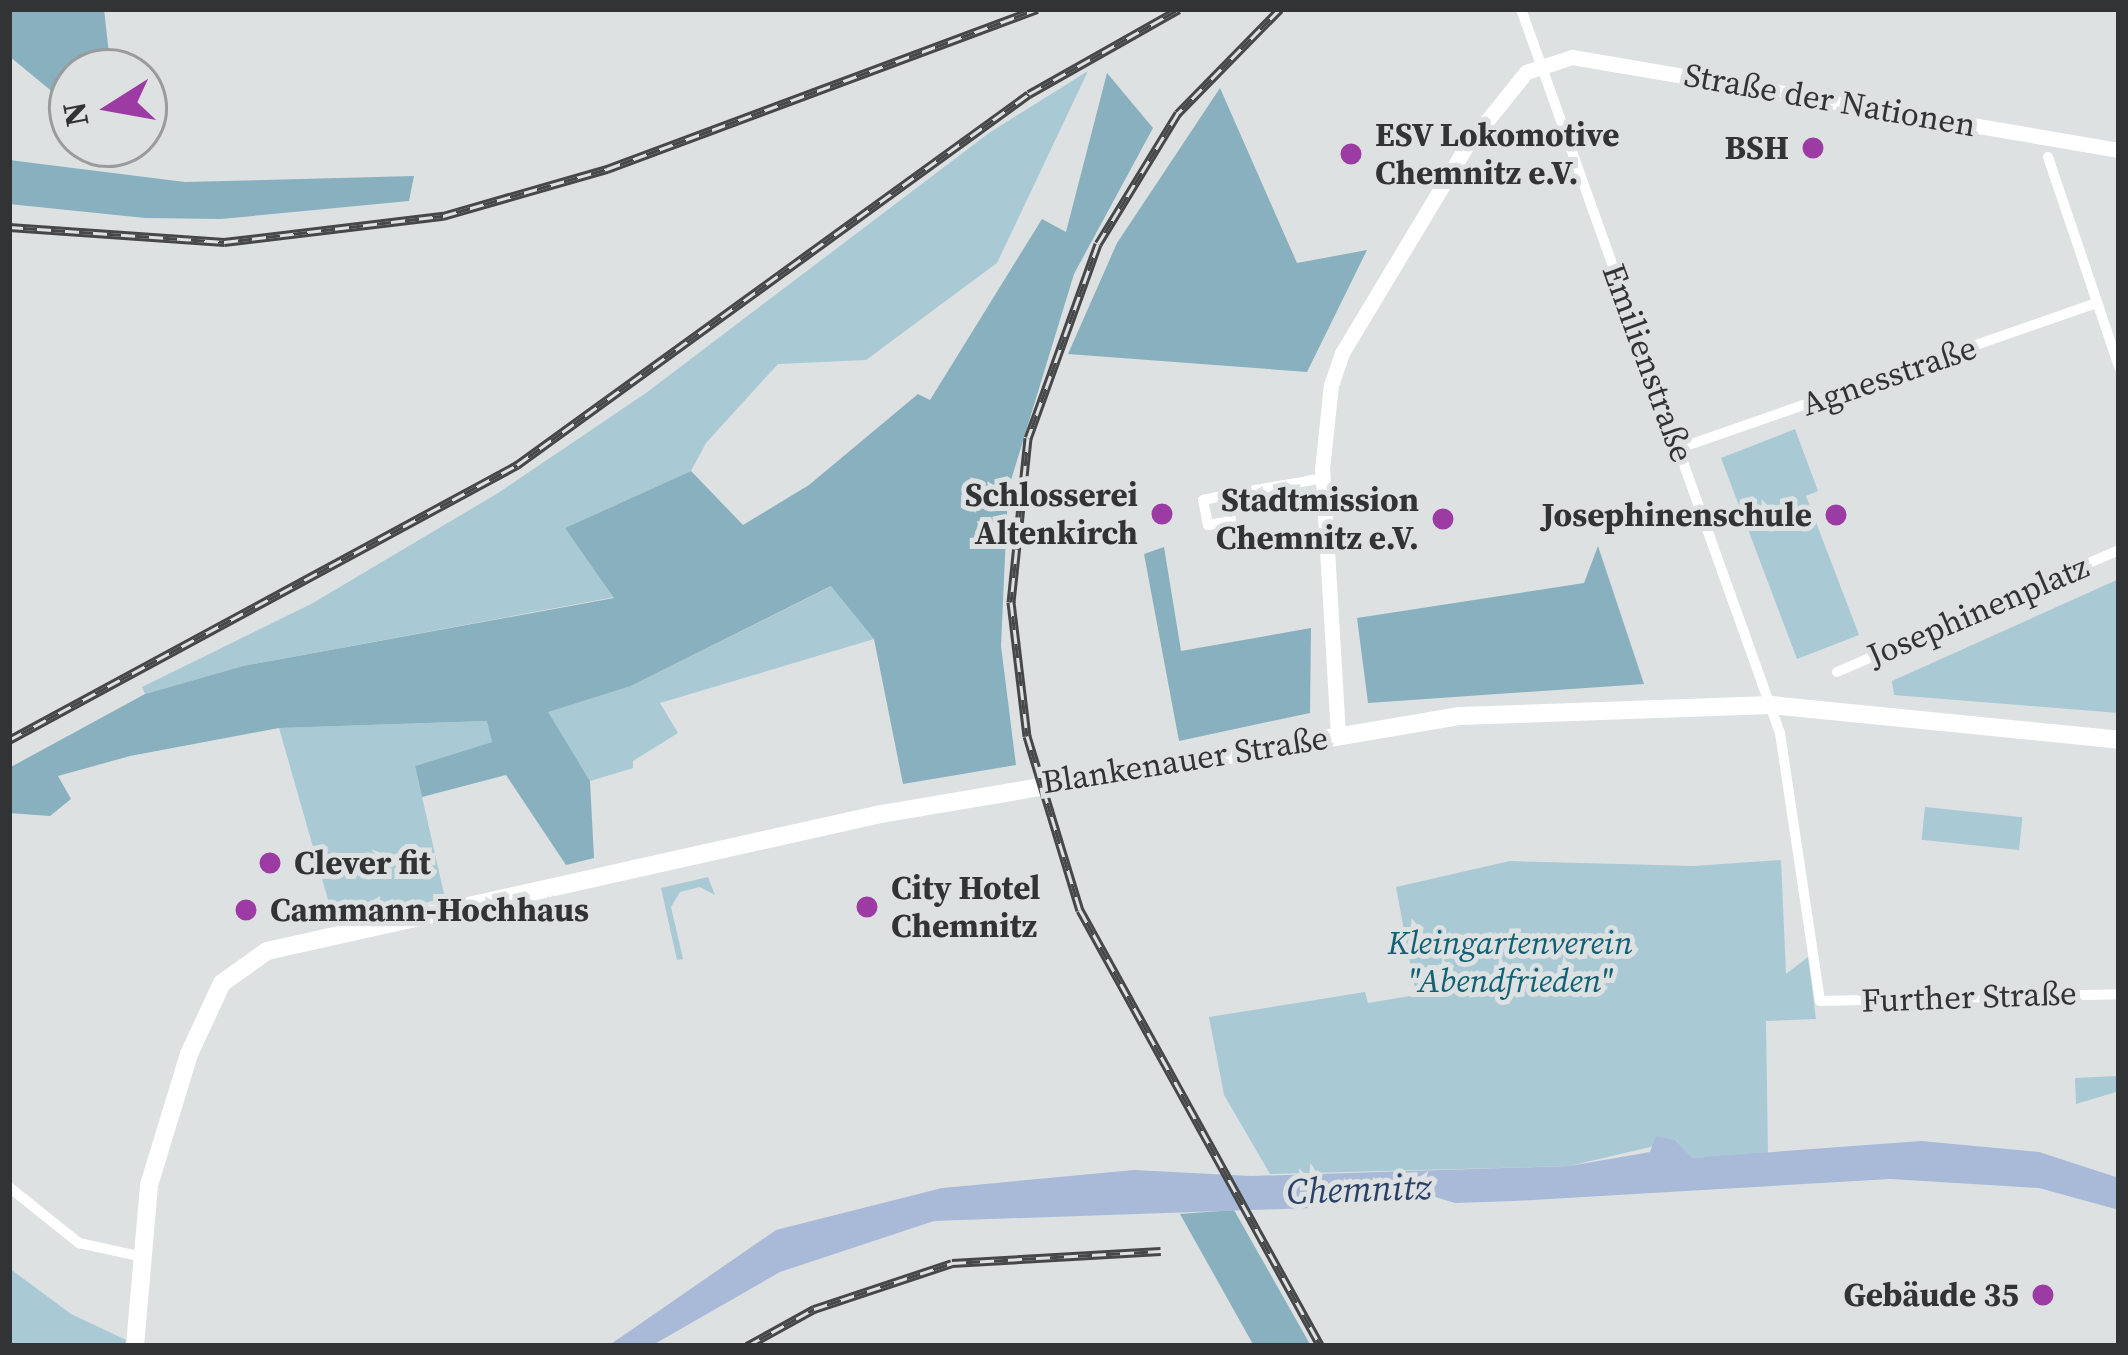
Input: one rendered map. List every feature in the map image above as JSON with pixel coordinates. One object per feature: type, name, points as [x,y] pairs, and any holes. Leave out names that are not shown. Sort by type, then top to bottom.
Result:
[{"type":"main road","name":"Straße der Nationen","points":[[1540,64],[1572,57],[2119,150]]},
{"type":"main road","points":[[1338,735],[1322,478],[1325,418],[1342,353],[1490,110],[1540,64]]},
{"type":"main road","name":"Blankenauer Straße","points":[[143,1257],[149,1185],[201,1020],[222,982],[267,951],[894,812],[1475,715],[1771,705],[2119,740]]},
{"type":"main road","points":[[135,1346],[143,1257]]},
{"type":"street","name":"Emilienstraße","points":[[1521,9],[1771,705],[1784,755],[1820,1001]]},
{"type":"street","points":[[2048,157],[2119,368]]},
{"type":"street","name":"Agnesstraße","points":[[1680,448],[2097,303]]},
{"type":"street","points":[[1226,495],[1322,478]]},
{"type":"street","name":"Josephinenplatz","points":[[1838,672],[2119,550]]},
{"type":"street","name":"Further Straße","points":[[1820,1001],[2119,994]]},
{"type":"street","points":[[9,1187],[79,1243],[143,1257]]},
{"type":"green space","points":[[1088,71],[997,263],[866,360],[778,364],[706,443],[691,471],[565,528],[615,597],[243,666],[145,694],[142,687],[313,603],[498,493],[646,393],[989,133]]},
{"type":"green space","points":[[1795,429],[1818,491],[1806,496],[1859,635],[1797,659],[1721,458]]},
{"type":"green space","points":[[2119,579],[2119,713],[1894,695],[1892,681]]},
{"type":"green space","points":[[832,586],[874,639],[660,703],[678,733],[633,761],[633,768],[590,781],[547,712],[631,686]]},
{"type":"green space","points":[[488,721],[492,742],[415,766],[445,898],[335,924],[279,728]]},
{"type":"green space","points":[[1925,807],[2022,817],[2019,850],[1922,840]]},
{"type":"green space","name":"Kleingartenverein \"Abendfrieden\"","points":[[1781,860],[1786,974],[1808,957],[1816,1019],[1766,1021],[1768,1156],[1691,1158],[1676,1141],[1569,1166],[1270,1174],[1224,1095],[1209,1017],[1365,992],[1368,1003],[1416,995],[1396,887],[1510,861],[1694,866]]},
{"type":"green space","points":[[708,877],[715,895],[700,887],[680,892],[671,907],[683,959],[677,960],[661,888]]},
{"type":"green space","points":[[2118,1076],[2116,1092],[2076,1104],[2075,1078]]},
{"type":"green space","points":[[9,1268],[71,1314],[126,1340],[125,1346],[9,1346]]},
{"type":"shaded area","points":[[9,9],[104,9],[108,48],[48,48],[48,88],[9,56]]},
{"type":"shaded area","points":[[1107,73],[1153,128],[1074,274],[1008,490],[1001,646],[1016,765],[903,784],[874,639],[831,586],[631,686],[548,712],[590,781],[594,858],[566,865],[506,775],[422,797],[415,766],[492,742],[487,721],[279,728],[130,756],[58,776],[71,799],[50,816],[9,813],[9,768],[145,694],[243,666],[614,598],[565,528],[691,471],[743,525],[809,485],[918,394],[930,400],[1042,219],[1066,232]]},
{"type":"shaded area","points":[[1220,88],[1297,263],[1367,250],[1307,372],[1068,354],[1117,243]]},
{"type":"shaded area","points":[[9,160],[185,182],[414,176],[409,201],[221,219],[145,218],[9,204]]},
{"type":"shaded area","points":[[1598,546],[1644,684],[1368,703],[1357,618],[1584,583]]},
{"type":"shaded area","points":[[1164,547],[1181,651],[1311,628],[1310,713],[1179,741],[1144,554]]},
{"type":"shaded area","points":[[1234,1210],[1311,1346],[1254,1346],[1180,1214]]},
{"type":"water","name":"Chemnitz","points":[[1656,1136],[1675,1140],[1692,1158],[1921,1141],[2039,1152],[2119,1178],[2119,1210],[2039,1188],[1890,1179],[1455,1203],[1422,1193],[1311,1208],[934,1221],[780,1272],[651,1346],[608,1346],[776,1230],[942,1188],[1134,1170],[1251,1176],[1569,1166],[1650,1152]]},
{"type":"railway","points":[[9,227],[224,242],[443,216],[607,169],[1037,9]]},
{"type":"railway","points":[[9,740],[517,465],[1029,94],[1179,9]]},
{"type":"railway","points":[[1280,9],[1178,113],[1098,244],[1028,438],[1011,602],[1027,736],[1080,910],[1321,1346]]},
{"type":"railway","points":[[747,1346],[814,1309],[952,1263],[1161,1251]]},
{"type":"place","name":"BSH","points":[[1813,148]]},
{"type":"place","name":"ESV Lokomotive Chemnitz e.V.","points":[[1351,154]]},
{"type":"place","name":"Schlosserei Altenkirch","points":[[1162,514]]},
{"type":"place","name":"Josephinenschule","points":[[1836,515]]},
{"type":"place","name":"Stadtmission Chemnitz e.V.","points":[[1443,519]]},
{"type":"place","name":"Clever fit","points":[[270,863]]},
{"type":"place","name":"City Hotel Chemnitz","points":[[867,907]]},
{"type":"place","name":"Cammann-Hochhaus","points":[[246,910]]},
{"type":"place","name":"Gebäude 35","points":[[2043,1295]]}]
